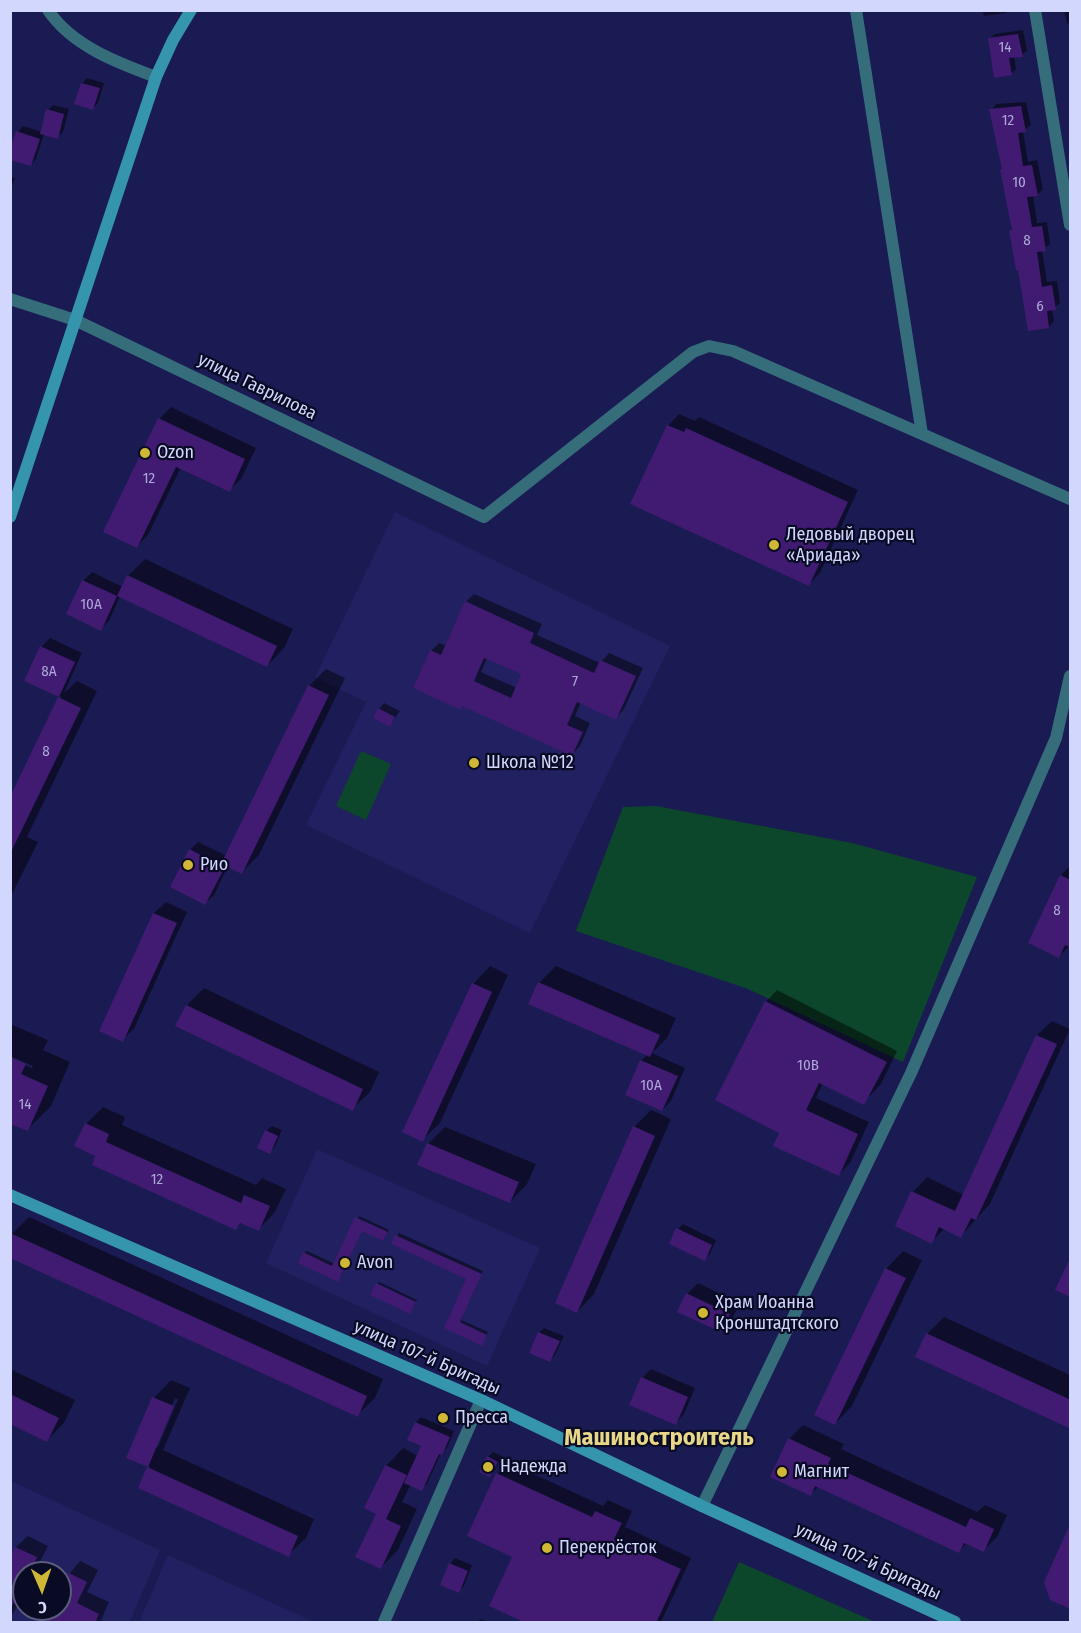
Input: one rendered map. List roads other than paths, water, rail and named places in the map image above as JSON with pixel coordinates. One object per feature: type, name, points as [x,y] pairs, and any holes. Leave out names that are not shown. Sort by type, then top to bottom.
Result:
[{"type":"main road","points":[[10,517],[156,77],[172,40],[191,10]]},
{"type":"main road","name":"улица 107-й Бригады","points":[[10,1195],[481,1401],[955,1623]]},
{"type":"street","points":[[48,10],[73,36],[110,60],[156,77]]},
{"type":"street","points":[[856,10],[922,434],[1071,499]]},
{"type":"street","points":[[1035,10],[1071,225]]},
{"type":"street","name":"улица Гаврилова","points":[[10,299],[75,320],[484,517],[693,352],[710,346],[734,351],[922,434]]},
{"type":"street","points":[[702,1506],[911,1073],[1056,738],[1071,676]]},
{"type":"street","points":[[384,1623],[481,1401]]},
{"type":"place","name":"Ozon","points":[[145,453]]},
{"type":"place","name":"Ледовый дворец «Ариада»","points":[[774,545]]},
{"type":"place","name":"Школа №12","points":[[474,763]]},
{"type":"place","name":"Рио","points":[[188,865]]},
{"type":"place","name":"Avon","points":[[345,1263]]},
{"type":"place","name":"Храм Иоанна Кронштадтского","points":[[703,1313]]},
{"type":"place","name":"Пресса","points":[[443,1418]]},
{"type":"place","name":"Надежда","points":[[488,1467]]},
{"type":"place","name":"Магнит","points":[[782,1472]]},
{"type":"place","name":"Перекрёсток","points":[[547,1548]]},
{"type":"district","name":"Машиностроитель","points":[[659,1438]]}]
